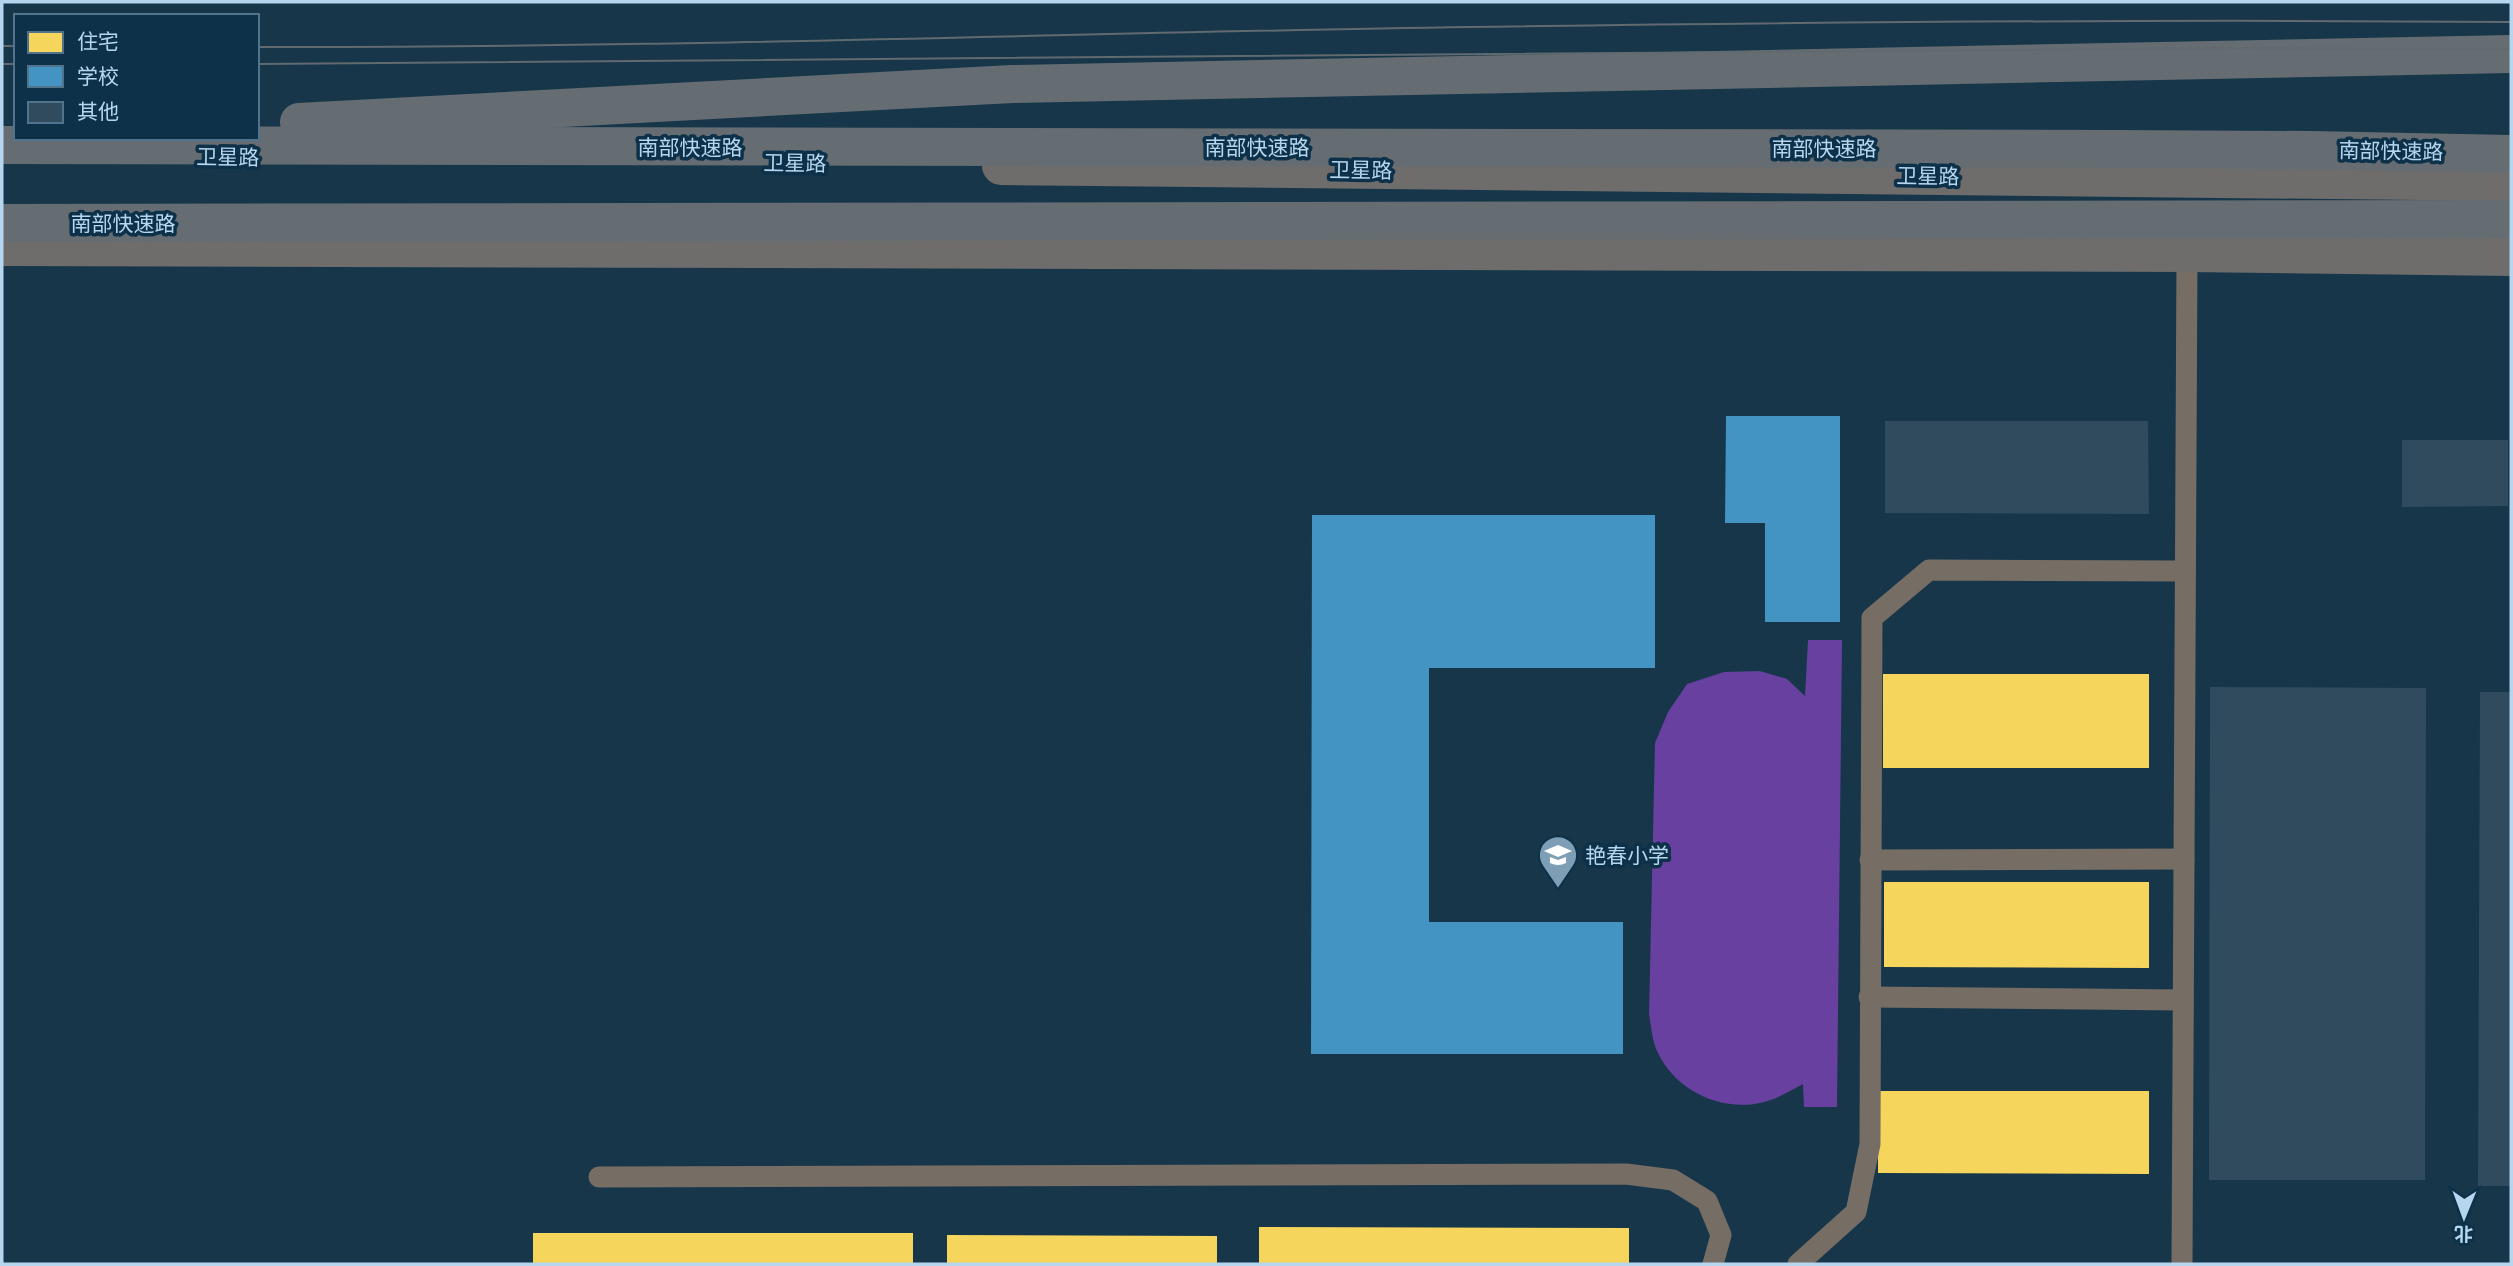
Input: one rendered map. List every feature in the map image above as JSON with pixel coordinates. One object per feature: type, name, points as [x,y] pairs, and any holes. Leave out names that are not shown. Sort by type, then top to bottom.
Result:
[{"type":"highway","points":[[259,124],[1012,84],[2511,54]]},
{"type":"highway","name":"南部快速路","points":[[2,145],[2115,149],[2511,154]]},
{"type":"highway","name":"南部快速路","points":[[2,223],[2511,219]]},
{"type":"main road","name":"卫星路","points":[[2,155],[2511,182]]},
{"type":"main road","points":[[2,247],[2187,253],[2511,257]]},
{"type":"lane","points":[[2182,1264],[2187,253]]},
{"type":"lane","points":[[1798,1264],[1856,1212],[1870,1144],[1872,618],[1929,570],[2185,571]]},
{"type":"lane","points":[[1870,860],[2184,859]]},
{"type":"lane","points":[[1869,997],[2183,999]]},
{"type":"lane","points":[[599,1177],[1626,1174],[1673,1180],[1707,1200],[1721,1235],[1713,1264]]},
{"type":"shaded area","points":[[1808,640],[1842,640],[1837,1107],[1804,1107],[1803,1084],[1764,1102],[1732,1104],[1702,1096],[1675,1077],[1657,1051],[1653,1037],[1649,1014],[1655,743],[1668,712],[1687,684],[1724,672],[1760,671],[1787,679],[1805,696]]},
{"type":"building: 住宅","points":[[1883,674],[2149,674],[2149,768],[1883,768]]},
{"type":"building: 住宅","points":[[1884,882],[2149,882],[2149,968],[1884,967]]},
{"type":"building: 住宅","points":[[1878,1091],[2149,1091],[2149,1174],[1878,1173]]},
{"type":"building: 住宅","points":[[1259,1227],[1629,1228],[1629,1264],[1259,1264]]},
{"type":"building: 住宅","points":[[533,1233],[913,1233],[913,1264],[533,1264]]},
{"type":"building: 住宅","points":[[947,1235],[1217,1236],[1217,1264],[947,1264]]},
{"type":"building: 学校","points":[[1726,416],[1840,416],[1840,622],[1765,622],[1765,523],[1725,523]]},
{"type":"building: 学校","points":[[1312,515],[1655,515],[1655,668],[1429,668],[1429,922],[1623,922],[1623,1054],[1311,1054]]},
{"type":"building: 其他","points":[[1885,421],[2148,421],[2149,514],[1885,513]]},
{"type":"building: 其他","points":[[2402,440],[2508,440],[2508,506],[2402,507]]},
{"type":"building: 其他","points":[[2210,687],[2426,688],[2425,1180],[2209,1180]]},
{"type":"building: 其他","points":[[2480,692],[2511,692],[2511,1186],[2478,1186]]},
{"type":"tram line","points":[[259,47],[560,45],[1729,24],[2511,22]]},
{"type":"tram line","points":[[2,46],[14,46]]},
{"type":"tram line","points":[[259,64],[2237,48],[2511,49]]},
{"type":"tram line","points":[[2,64],[14,64]]},
{"type":"place","name":"艳春小学","points":[[1558,889]]}]
